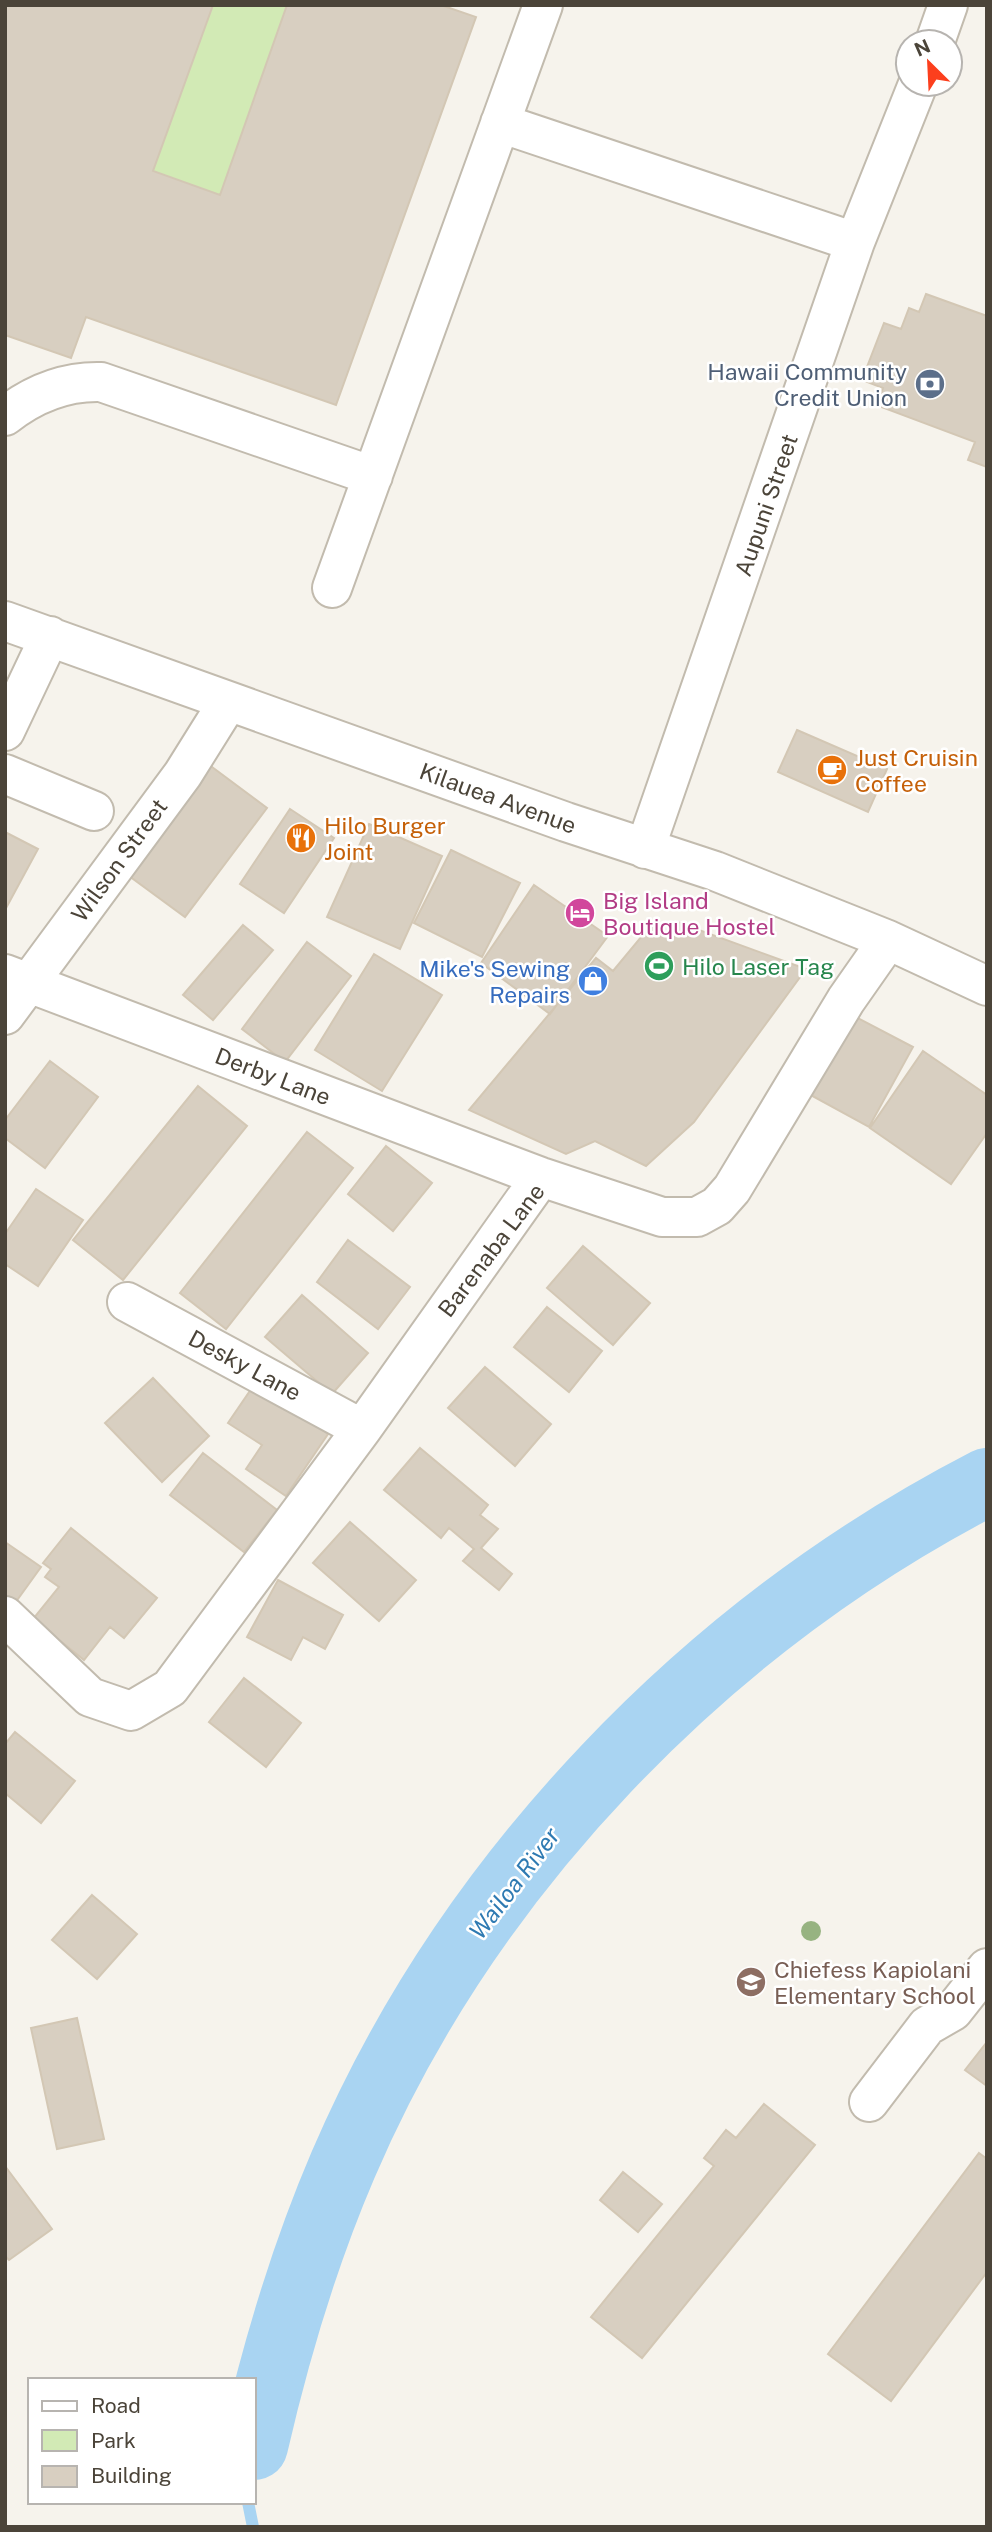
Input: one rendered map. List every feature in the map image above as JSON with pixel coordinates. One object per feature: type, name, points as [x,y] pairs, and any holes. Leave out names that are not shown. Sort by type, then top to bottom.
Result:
[{"type":"street","points":[[332,588],[543,5]]},
{"type":"street","points":[[940,28],[948,5]]},
{"type":"street","name":"Aupuni Street","points":[[645,849],[855,242],[912,98]]},
{"type":"street","points":[[500,123],[855,242]]},
{"type":"street","points":[[5,416],[59,387],[79,381],[101,382],[373,476]]},
{"type":"street","name":"Kilauea Avenue","points":[[5,621],[715,872],[888,940],[987,986]]},
{"type":"street","points":[[5,731],[50,636]]},
{"type":"street","name":"Wilson Street","points":[[5,1015],[17,979],[183,774],[228,702]]},
{"type":"street","points":[[5,774],[94,811]]},
{"type":"street","name":"Barenaba Lane","points":[[5,1616],[90,1697],[131,1711],[170,1688],[362,1429],[541,1177],[662,1217],[696,1217],[717,1206],[732,1189],[846,1000],[888,940]]},
{"type":"street","name":"Derby Lane","points":[[17,979],[541,1177]]},
{"type":"street","name":"Desky Lane","points":[[127,1301],[362,1429]]},
{"type":"street","points":[[869,2102],[927,2026],[953,2011],[987,1968]]},
{"type":"green space","points":[[213,5],[287,5],[220,195],[153,171]]},
{"type":"building","points":[[5,5],[213,5],[153,171],[220,195],[287,5],[441,5],[476,17],[336,405],[86,317],[71,358],[5,335]]},
{"type":"building","name":"Hawaii Community Credit Union","points":[[926,294],[987,316],[987,467],[968,460],[975,442],[876,405],[883,388],[862,380],[884,323],[901,329],[909,308],[919,312]]},
{"type":"building","name":"Just Cruisin Coffee","points":[[797,730],[887,769],[868,812],[778,772]]},
{"type":"building","points":[[208,764],[267,808],[185,917],[125,873]]},
{"type":"building","points":[[290,809],[334,838],[284,913],[240,884]]},
{"type":"building","points":[[369,824],[442,856],[400,949],[327,917]]},
{"type":"building","points":[[5,832],[38,849],[5,910]]},
{"type":"building","points":[[451,850],[520,883],[482,957],[414,923]]},
{"type":"building","points":[[534,885],[608,936],[550,1014],[481,963]]},
{"type":"building","points":[[677,922],[806,969],[694,1122],[646,1166],[595,1141],[566,1154],[469,1110],[596,958],[613,971],[651,925],[669,937]]},
{"type":"building","points":[[243,925],[273,950],[213,1020],[183,995]]},
{"type":"building","points":[[307,942],[351,976],[285,1062],[242,1029]]},
{"type":"building","points":[[374,954],[442,995],[382,1091],[315,1050]]},
{"type":"building","points":[[850,1014],[913,1047],[869,1127],[807,1093]]},
{"type":"building","points":[[923,1051],[987,1095],[987,1133],[951,1184],[870,1128]]},
{"type":"building","points":[[50,1061],[98,1097],[45,1168],[5,1138],[5,1120]]},
{"type":"building","points":[[198,1086],[247,1126],[123,1280],[73,1240]]},
{"type":"building","points":[[307,1132],[353,1168],[226,1329],[180,1293]]},
{"type":"building","points":[[386,1146],[432,1183],[393,1231],[348,1194]]},
{"type":"building","points":[[36,1189],[83,1220],[38,1286],[5,1264],[5,1234]]},
{"type":"building","points":[[348,1240],[410,1287],[378,1329],[317,1282]]},
{"type":"building","points":[[583,1246],[650,1303],[613,1345],[547,1288]]},
{"type":"building","points":[[302,1295],[368,1353],[332,1394],[265,1337]]},
{"type":"building","points":[[547,1307],[602,1351],[569,1392],[514,1347]]},
{"type":"building","points":[[485,1367],[551,1424],[515,1466],[448,1408]]},
{"type":"building","points":[[153,1378],[209,1436],[162,1482],[105,1423]]},
{"type":"building","points":[[254,1385],[328,1434],[286,1496],[246,1469],[262,1445],[228,1423]]},
{"type":"building","points":[[420,1448],[488,1505],[480,1515],[498,1529],[481,1548],[512,1574],[499,1590],[463,1561],[474,1549],[449,1528],[441,1538],[384,1490]]},
{"type":"building","points":[[203,1453],[277,1510],[244,1552],[170,1495]]},
{"type":"building","points":[[350,1522],[416,1580],[379,1621],[313,1563]]},
{"type":"building","points":[[71,1528],[157,1598],[124,1638],[110,1627],[84,1660],[33,1619],[59,1587],[45,1577],[51,1569],[43,1563]]},
{"type":"building","points":[[5,1542],[41,1567],[15,1603],[5,1595]]},
{"type":"building","points":[[278,1580],[343,1615],[325,1649],[303,1637],[291,1660],[247,1637]]},
{"type":"building","points":[[244,1678],[301,1723],[266,1767],[209,1722]]},
{"type":"building","points":[[15,1732],[75,1781],[41,1823],[5,1793],[5,1744]]},
{"type":"building","points":[[92,1895],[137,1934],[97,1979],[52,1940]]},
{"type":"building","points":[[77,2018],[104,2139],[57,2149],[31,2028]]},
{"type":"building","points":[[987,2042],[987,2086],[965,2070]]},
{"type":"building","points":[[764,2104],[815,2145],[642,2358],[591,2317],[714,2166],[704,2158],[726,2130],[736,2138]]},
{"type":"building","points":[[979,2153],[987,2159],[987,2272],[891,2401],[828,2354]]},
{"type":"building","points":[[5,2166],[52,2229],[9,2260],[5,2256]]},
{"type":"building","points":[[623,2172],[662,2204],[638,2232],[600,2200]]},
{"type":"waterway","name":"Wailoa River","points":[[256,2438],[292,2304],[343,2165],[395,2058],[457,1955],[528,1859],[606,1768],[693,1685],[785,1609],[884,1541],[987,1482]]},
{"type":"waterway","points":[[248,2504],[253,2527]]},
{"type":"place","name":"Hawaii Community Credit Union","points":[[930,384]]},
{"type":"place","name":"Just Cruisin Coffee","points":[[832,770]]},
{"type":"place","name":"Hilo Burger Joint","points":[[301,838]]},
{"type":"place","name":"Big Island Boutique Hostel","points":[[580,913]]},
{"type":"place","name":"Hilo Laser Tag","points":[[659,966]]},
{"type":"place","name":"Mike's Sewing Repairs","points":[[593,981]]},
{"type":"place","name":"Chiefess Kapiolani Elementary School","points":[[751,1982]]}]
